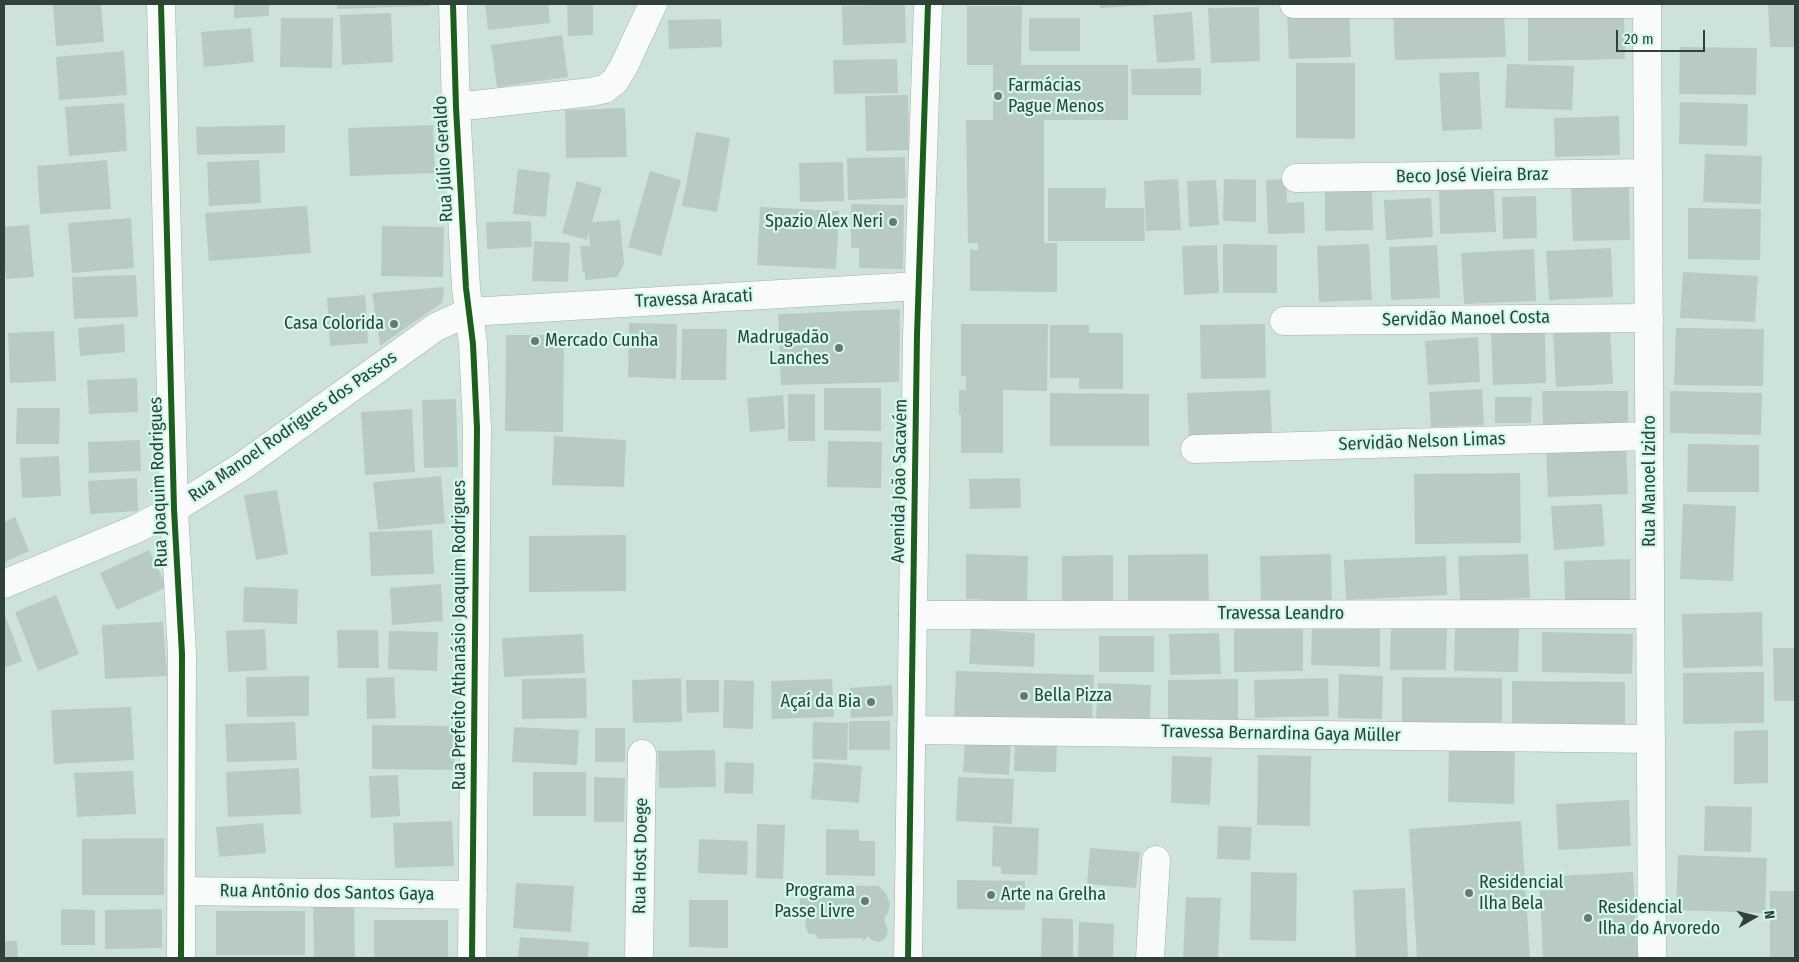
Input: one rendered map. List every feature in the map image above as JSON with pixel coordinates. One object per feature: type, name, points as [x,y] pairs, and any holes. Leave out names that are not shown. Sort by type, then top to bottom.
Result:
[{"type":"street","name":"Rua Joaquim Rodrigues","points":[[161,4],[174,509],[182,654],[181,958]]},
{"type":"street","name":"Rua Júlio Geraldo","points":[[453,4],[456,107],[469,312]]},
{"type":"street","points":[[456,107],[605,89],[615,81],[624,66],[653,4]]},
{"type":"street","name":"Avenida João Sacavém","points":[[908,958],[918,286],[928,4]]},
{"type":"street","points":[[1294,4],[1647,4]]},
{"type":"street","name":"Rua Manoel Izidro","points":[[1647,4],[1652,958]]},
{"type":"street","name":"Beco José Vieira Braz","points":[[1296,178],[1648,173]]},
{"type":"street","name":"Travessa Aracati","points":[[469,312],[918,286]]},
{"type":"street","name":"Rua Manoel Rodrigues dos Passos","points":[[4,584],[136,529],[174,509],[240,467],[436,327],[469,312]]},
{"type":"street","name":"Rua Prefeito Athanásio Joaquim Rodrigues","points":[[469,312],[473,344],[476,428],[472,958]]},
{"type":"street","name":"Servidão Manoel Costa","points":[[1284,321],[1649,318]]},
{"type":"street","name":"Servidão Nelson Limas","points":[[1195,449],[1649,436]]},
{"type":"street","name":"Travessa Leandro","points":[[913,615],[1650,614]]},
{"type":"street","name":"Travessa Bernardina Gaya Müller","points":[[911,730],[1651,739]]},
{"type":"street","name":"Rua Host Doege","points":[[639,958],[642,754]]},
{"type":"street","points":[[1150,958],[1156,860]]},
{"type":"street","name":"Rua Antônio dos Santos Gaya","points":[[182,890],[473,895]]},
{"type":"building","points":[[53,4],[101,4],[104,42],[56,46]]},
{"type":"building","points":[[234,4],[269,4],[269,16],[234,18]]},
{"type":"building","points":[[337,4],[429,4],[430,6],[337,9]]},
{"type":"building","points":[[485,4],[548,4],[550,23],[488,30]]},
{"type":"building","points":[[567,4],[593,4],[593,35],[568,36]]},
{"type":"building","points":[[905,4],[906,43],[843,45],[842,6]]},
{"type":"building","points":[[1100,4],[1153,4],[1153,5],[1100,8]]},
{"type":"building","points":[[1768,4],[1795,4],[1795,47],[1770,47]]},
{"type":"building","points":[[967,6],[1022,6],[1021,65],[1128,65],[1128,120],[1044,120],[1044,243],[1057,243],[1057,292],[970,291],[970,249],[978,250],[978,243],[968,243],[966,120],[993,120],[993,65],[967,65]]},
{"type":"building","points":[[1259,7],[1260,61],[1211,63],[1208,8]]},
{"type":"building","points":[[1349,10],[1351,57],[1289,59],[1287,13]]},
{"type":"building","points":[[1504,10],[1506,57],[1395,60],[1393,13]]},
{"type":"building","points":[[1192,12],[1195,60],[1157,63],[1153,15]]},
{"type":"building","points":[[391,13],[393,62],[342,65],[340,15]]},
{"type":"building","points":[[1624,16],[1625,59],[1528,61],[1528,17]]},
{"type":"building","points":[[281,18],[333,18],[332,68],[280,67]]},
{"type":"building","points":[[1029,18],[1080,18],[1080,51],[1029,51]]},
{"type":"building","points":[[721,19],[722,47],[669,49],[668,20]]},
{"type":"building","points":[[251,28],[254,62],[204,67],[201,32]]},
{"type":"building","points":[[562,35],[568,77],[497,87],[491,45]]},
{"type":"building","points":[[1680,47],[1757,48],[1756,95],[1679,94]]},
{"type":"building","points":[[124,51],[127,95],[59,100],[56,57]]},
{"type":"building","points":[[897,59],[898,93],[834,94],[833,60]]},
{"type":"building","points":[[1296,63],[1355,63],[1355,139],[1296,138]]},
{"type":"building","points":[[1507,64],[1574,66],[1572,110],[1505,108]]},
{"type":"building","points":[[1201,68],[1201,95],[1132,95],[1131,69]]},
{"type":"building","points":[[1479,72],[1482,129],[1442,131],[1439,73]]},
{"type":"building","points":[[908,95],[909,150],[866,151],[865,96]]},
{"type":"building","points":[[1680,102],[1748,104],[1747,146],[1679,144]]},
{"type":"building","points":[[124,103],[127,151],[69,156],[65,107]]},
{"type":"building","points":[[625,108],[627,157],[566,158],[565,110]]},
{"type":"building","points":[[1619,116],[1620,155],[1555,157],[1554,118]]},
{"type":"building","points":[[285,125],[285,153],[197,155],[196,127]]},
{"type":"building","points":[[433,125],[435,173],[350,176],[348,128]]},
{"type":"building","points":[[696,132],[730,138],[717,212],[682,206]]},
{"type":"building","points":[[1705,154],[1762,156],[1761,204],[1703,202]]},
{"type":"building","points":[[905,157],[906,198],[848,200],[847,158]]},
{"type":"building","points":[[107,160],[111,209],[40,214],[37,166]]},
{"type":"building","points":[[259,160],[261,203],[209,206],[207,162]]},
{"type":"building","points":[[843,162],[844,201],[800,202],[799,163]]},
{"type":"building","points":[[518,169],[550,173],[546,217],[513,214]]},
{"type":"building","points":[[650,171],[681,180],[661,256],[628,247]]},
{"type":"building","points":[[1178,179],[1181,230],[1146,231],[1144,181]]},
{"type":"building","points":[[1224,179],[1256,180],[1256,222],[1223,221]]},
{"type":"building","points":[[1286,179],[1287,203],[1304,202],[1305,233],[1268,234],[1266,180]]},
{"type":"building","points":[[1216,180],[1219,225],[1189,227],[1187,181]]},
{"type":"building","points":[[577,181],[602,188],[592,222],[620,220],[624,264],[617,277],[585,280],[580,246],[590,246],[589,232],[587,240],[562,233]]},
{"type":"building","points":[[1629,187],[1630,240],[1573,241],[1571,188]]},
{"type":"building","points":[[1048,188],[1106,188],[1105,208],[1144,208],[1145,241],[1048,241]]},
{"type":"building","points":[[1494,189],[1496,232],[1440,234],[1439,191]]},
{"type":"building","points":[[1372,190],[1373,230],[1325,231],[1325,191]]},
{"type":"building","points":[[1536,196],[1537,238],[1503,239],[1502,197]]},
{"type":"building","points":[[1431,198],[1433,237],[1386,240],[1384,200]]},
{"type":"building","points":[[851,204],[904,205],[903,269],[859,268],[859,248],[851,248]]},
{"type":"building","points":[[307,206],[311,253],[209,261],[205,213]]},
{"type":"building","points":[[760,207],[839,211],[836,269],[757,265]]},
{"type":"building","points":[[1688,208],[1761,209],[1760,260],[1688,259]]},
{"type":"building","points":[[131,218],[134,268],[72,273],[68,223]]},
{"type":"building","points":[[531,221],[532,247],[487,249],[486,222]]},
{"type":"building","points":[[29,225],[34,277],[6,279],[4,227]]},
{"type":"building","points":[[382,226],[444,227],[443,277],[381,276]]},
{"type":"building","points":[[534,241],[570,243],[568,282],[532,281]]},
{"type":"building","points":[[1223,244],[1277,245],[1277,293],[1223,293]]},
{"type":"building","points":[[1369,244],[1372,300],[1319,302],[1317,246]]},
{"type":"building","points":[[1217,245],[1219,293],[1184,295],[1182,246]]},
{"type":"building","points":[[1437,245],[1440,298],[1391,300],[1389,247]]},
{"type":"building","points":[[1611,248],[1613,297],[1549,300],[1546,251]]},
{"type":"building","points":[[1534,249],[1536,301],[1464,304],[1461,253]]},
{"type":"building","points":[[1683,272],[1758,276],[1755,322],[1680,318]]},
{"type":"building","points":[[136,275],[138,317],[74,319],[72,277]]},
{"type":"building","name":"Casa Colorida","points":[[444,287],[443,302],[380,346],[372,293]]},
{"type":"building","points":[[365,295],[368,343],[330,346],[327,298]]},
{"type":"building","name":"Madrugadão Lanches","points":[[900,309],[899,382],[781,385],[778,314]]},
{"type":"building","points":[[629,323],[677,324],[676,379],[628,377]]},
{"type":"building","points":[[124,324],[125,352],[80,356],[78,328]]},
{"type":"building","points":[[961,324],[1048,324],[1047,391],[1003,390],[1003,453],[961,453],[959,390],[966,390],[966,376],[961,376]]},
{"type":"building","points":[[1265,324],[1266,378],[1201,379],[1200,325]]},
{"type":"building","points":[[1050,325],[1089,325],[1089,333],[1123,333],[1123,389],[1079,389],[1079,378],[1050,378]]},
{"type":"building","points":[[1610,328],[1613,384],[1556,387],[1553,330]]},
{"type":"building","points":[[1676,328],[1764,329],[1763,386],[1674,385]]},
{"type":"building","points":[[682,329],[727,329],[726,380],[681,380]]},
{"type":"building","points":[[54,331],[56,381],[10,383],[8,333]]},
{"type":"building","points":[[1545,331],[1546,383],[1493,385],[1491,333]]},
{"type":"building","points":[[506,335],[564,335],[563,432],[505,431]]},
{"type":"building","points":[[1478,337],[1480,382],[1428,385],[1425,341]]},
{"type":"building","points":[[137,378],[138,412],[89,414],[87,380]]},
{"type":"building","points":[[824,388],[881,388],[881,431],[824,430]]},
{"type":"building","points":[[1482,389],[1484,425],[1431,427],[1429,392]]},
{"type":"building","points":[[1270,390],[1272,434],[1189,438],[1187,393]]},
{"type":"building","points":[[1542,391],[1628,391],[1628,425],[1543,425]]},
{"type":"building","points":[[1670,391],[1762,393],[1761,435],[1670,433]]},
{"type":"building","points":[[1050,393],[1149,394],[1149,446],[1050,446]]},
{"type":"building","points":[[788,394],[815,394],[815,441],[788,441]]},
{"type":"building","points":[[783,395],[785,429],[750,432],[747,398]]},
{"type":"building","points":[[1495,397],[1532,397],[1531,423],[1495,423]]},
{"type":"building","points":[[456,399],[458,467],[424,468],[422,400]]},
{"type":"building","points":[[17,408],[60,408],[59,444],[16,444]]},
{"type":"building","points":[[412,409],[415,472],[365,475],[361,412]]},
{"type":"building","points":[[554,436],[626,440],[624,487],[552,485]]},
{"type":"building","points":[[140,440],[141,471],[89,473],[88,442]]},
{"type":"building","points":[[828,441],[882,442],[881,488],[827,487]]},
{"type":"building","points":[[1688,444],[1759,445],[1759,492],[1687,492]]},
{"type":"building","points":[[1626,446],[1628,494],[1548,497],[1546,449]]},
{"type":"building","points":[[59,456],[61,496],[22,498],[20,458]]},
{"type":"building","points":[[1520,473],[1521,543],[1415,544],[1414,474]]},
{"type":"building","points":[[441,476],[445,523],[378,530],[373,482]]},
{"type":"building","points":[[137,478],[138,511],[90,514],[88,481]]},
{"type":"building","points":[[1020,478],[1021,508],[970,509],[969,479]]},
{"type":"building","points":[[277,490],[288,554],[256,560],[244,495]]},
{"type":"building","points":[[1602,504],[1605,546],[1554,550],[1551,506]]},
{"type":"building","points":[[1683,504],[1736,506],[1733,581],[1680,579]]},
{"type":"building","points":[[15,517],[29,551],[4,562],[4,522]]},
{"type":"building","points":[[432,530],[434,574],[371,576],[369,532]]},
{"type":"building","points":[[626,535],[626,591],[529,592],[529,536]]},
{"type":"building","points":[[149,550],[167,587],[117,610],[100,573]]},
{"type":"building","points":[[966,554],[1028,556],[1027,610],[991,609],[991,600],[966,599]]},
{"type":"building","points":[[1208,554],[1209,603],[1128,605],[1128,555]]},
{"type":"building","points":[[1331,554],[1332,604],[1261,606],[1260,556]]},
{"type":"building","points":[[1528,554],[1530,598],[1460,601],[1458,556]]},
{"type":"building","points":[[1113,555],[1113,604],[1062,604],[1062,556]]},
{"type":"building","points":[[1446,556],[1447,595],[1346,600],[1344,560]]},
{"type":"building","points":[[1630,559],[1630,601],[1565,603],[1564,561]]},
{"type":"building","points":[[441,584],[443,621],[392,625],[390,588]]},
{"type":"building","points":[[244,587],[298,589],[297,624],[243,622]]},
{"type":"building","points":[[56,595],[79,654],[38,671],[15,612]]},
{"type":"building","points":[[4,612],[22,661],[4,668]]},
{"type":"building","points":[[1762,612],[1763,666],[1683,668],[1682,614]]},
{"type":"building","points":[[163,622],[167,676],[105,679],[102,625]]},
{"type":"building","points":[[1312,624],[1380,627],[1380,667],[1311,665]]},
{"type":"building","points":[[1391,627],[1447,628],[1446,670],[1390,670]]},
{"type":"building","points":[[1455,627],[1519,628],[1518,672],[1454,671]]},
{"type":"building","points":[[1234,628],[1303,628],[1303,671],[1234,672]]},
{"type":"building","points":[[265,629],[267,670],[228,672],[226,631]]},
{"type":"building","points":[[971,629],[1035,633],[1034,667],[969,664]]},
{"type":"building","points":[[337,630],[378,630],[379,668],[338,668]]},
{"type":"building","points":[[389,631],[438,632],[437,671],[388,669]]},
{"type":"building","points":[[1542,632],[1633,634],[1632,674],[1542,672]]},
{"type":"building","points":[[1219,633],[1221,674],[1170,675],[1169,634]]},
{"type":"building","points":[[583,634],[585,673],[504,677],[502,638]]},
{"type":"building","points":[[1099,636],[1154,636],[1154,672],[1099,672]]},
{"type":"building","points":[[1773,648],[1795,648],[1795,701],[1774,701]]},
{"type":"building","name":"Bella Pizza","points":[[956,671],[1094,675],[1092,721],[954,717]]},
{"type":"building","points":[[1764,672],[1764,723],[1683,724],[1683,673]]},
{"type":"building","points":[[1339,674],[1383,676],[1382,719],[1338,718]]},
{"type":"building","points":[[309,676],[309,716],[247,717],[246,677]]},
{"type":"building","points":[[394,677],[396,718],[367,719],[366,678]]},
{"type":"building","points":[[1402,677],[1502,678],[1502,722],[1402,722]]},
{"type":"building","points":[[586,678],[587,718],[522,719],[522,679]]},
{"type":"building","points":[[681,678],[682,722],[633,723],[632,680]]},
{"type":"building","points":[[1328,678],[1329,716],[1255,718],[1254,680]]},
{"type":"building","points":[[832,679],[834,717],[772,719],[771,681]]},
{"type":"building","points":[[1238,679],[1238,719],[1168,720],[1168,680]]},
{"type":"building","points":[[686,680],[719,680],[719,712],[687,713]]},
{"type":"building","points":[[724,680],[754,681],[753,729],[723,728]]},
{"type":"building","points":[[1512,681],[1625,682],[1625,724],[1512,724]]},
{"type":"building","points":[[1098,683],[1151,685],[1150,721],[1096,718]]},
{"type":"building","name":"Açaí da Bia","points":[[892,685],[893,716],[851,718],[850,688]]},
{"type":"building","points":[[131,707],[134,760],[54,764],[51,710]]},
{"type":"building","points":[[849,721],[890,721],[890,750],[849,750]]},
{"type":"building","points":[[295,722],[297,760],[227,762],[225,724]]},
{"type":"building","points":[[813,722],[848,723],[847,760],[812,759]]},
{"type":"building","points":[[372,725],[455,726],[454,770],[372,769]]},
{"type":"building","points":[[514,727],[579,730],[577,765],[512,762]]},
{"type":"building","points":[[595,728],[625,728],[625,762],[595,762]]},
{"type":"building","points":[[1768,730],[1768,783],[1734,784],[1734,731]]},
{"type":"building","points":[[965,738],[1011,741],[1009,775],[963,772]]},
{"type":"building","points":[[1015,742],[1057,743],[1056,772],[1014,771]]},
{"type":"building","points":[[1449,747],[1515,748],[1514,804],[1448,802]]},
{"type":"building","points":[[715,750],[716,787],[659,788],[658,751]]},
{"type":"building","points":[[1258,755],[1311,756],[1310,826],[1257,825]]},
{"type":"building","points":[[1172,756],[1212,757],[1210,805],[1171,803]]},
{"type":"building","points":[[725,762],[754,763],[753,794],[724,793]]},
{"type":"building","points":[[814,762],[862,766],[859,803],[811,799]]},
{"type":"building","points":[[299,768],[301,814],[228,817],[226,772]]},
{"type":"building","points":[[133,771],[136,814],[77,817],[74,773]]},
{"type":"building","points":[[533,772],[586,772],[586,816],[533,816]]},
{"type":"building","points":[[398,775],[400,816],[371,818],[369,776]]},
{"type":"building","points":[[594,777],[625,778],[624,822],[594,822]]},
{"type":"building","points":[[958,777],[1014,779],[1012,824],[956,821]]},
{"type":"building","points":[[1629,800],[1631,846],[1558,850],[1556,804]]},
{"type":"building","points":[[1705,806],[1752,807],[1751,852],[1704,851]]},
{"type":"building","points":[[452,821],[454,866],[395,868],[393,823]]},
{"type":"building","name":"Residencial Ilha Bela","points":[[1521,821],[1530,958],[1417,958],[1409,829]]},
{"type":"building","points":[[263,823],[266,853],[219,857],[216,827]]},
{"type":"building","points":[[757,824],[785,825],[783,879],[756,878]]},
{"type":"building","points":[[993,826],[1039,828],[1037,875],[1001,874],[1001,867],[992,866]]},
{"type":"building","points":[[1218,826],[1252,827],[1250,860],[1217,859]]},
{"type":"building","points":[[826,829],[859,830],[859,841],[875,841],[875,876],[826,875]]},
{"type":"building","points":[[164,838],[164,895],[82,895],[82,839]]},
{"type":"building","points":[[699,839],[748,841],[747,875],[698,873]]},
{"type":"building","points":[[1090,848],[1140,852],[1136,888],[1087,884]]},
{"type":"building","points":[[1678,855],[1767,858],[1765,913],[1676,910]]},
{"type":"building","points":[[1251,872],[1297,873],[1296,941],[1250,940]]},
{"type":"building","name":"Residencial Ilha do Arvoredo","points":[[1633,872],[1638,958],[1543,958],[1539,877]]},
{"type":"building","name":"Arte na Grelha","points":[[957,880],[1025,881],[1025,910],[957,909]]},
{"type":"building","points":[[516,883],[574,886],[571,932],[513,928]]},
{"type":"building","points":[[814,885],[879,886],[886,894],[890,904],[885,917],[888,930],[886,938],[879,942],[871,940],[868,936],[863,941],[862,938],[818,939],[815,934],[809,934],[805,926],[806,915],[800,908],[800,898],[814,898]]},
{"type":"building","points":[[1405,888],[1408,958],[1356,958],[1353,890]]},
{"type":"building","points":[[1770,891],[1795,891],[1795,958],[1770,958]]},
{"type":"building","points":[[1186,897],[1221,898],[1218,958],[1183,958]]},
{"type":"building","points":[[689,900],[728,900],[728,948],[689,947]]},
{"type":"building","points":[[354,904],[355,958],[314,958],[313,905]]},
{"type":"building","points":[[61,909],[95,910],[95,945],[61,945]]},
{"type":"building","points":[[162,909],[162,948],[105,949],[105,910]]},
{"type":"building","points":[[216,911],[305,911],[305,955],[216,955]]},
{"type":"building","points":[[1042,918],[1073,919],[1073,958],[1041,958]]},
{"type":"building","points":[[374,920],[448,920],[448,958],[374,958]]},
{"type":"building","points":[[1079,922],[1114,924],[1113,958],[1078,958]]},
{"type":"building","points":[[520,937],[589,942],[588,958],[518,958]]},
{"type":"building","points":[[4,941],[17,941],[18,958],[4,958]]},
{"type":"cycle path","points":[[161,4],[174,509],[182,654],[181,958]]},
{"type":"cycle path","points":[[453,4],[456,107],[466,288],[473,344],[477,428],[472,958]]},
{"type":"cycle path","points":[[908,958],[917,335],[928,4]]},
{"type":"place","name":"Farmácias Pague Menos","points":[[998,96]]},
{"type":"place","name":"Spazio Alex Neri","points":[[893,222]]},
{"type":"place","name":"Casa Colorida","points":[[394,324]]},
{"type":"place","name":"Mercado Cunha","points":[[535,341]]},
{"type":"place","name":"Madrugadão Lanches","points":[[839,348]]},
{"type":"place","name":"Bella Pizza","points":[[1024,696]]},
{"type":"place","name":"Açaí da Bia","points":[[871,702]]},
{"type":"place","name":"Residencial Ilha Bela","points":[[1469,893]]},
{"type":"place","name":"Arte na Grelha","points":[[991,895]]},
{"type":"place","name":"Programa Passe Livre","points":[[865,901]]},
{"type":"place","name":"Residencial Ilha do Arvoredo","points":[[1588,918]]}]
